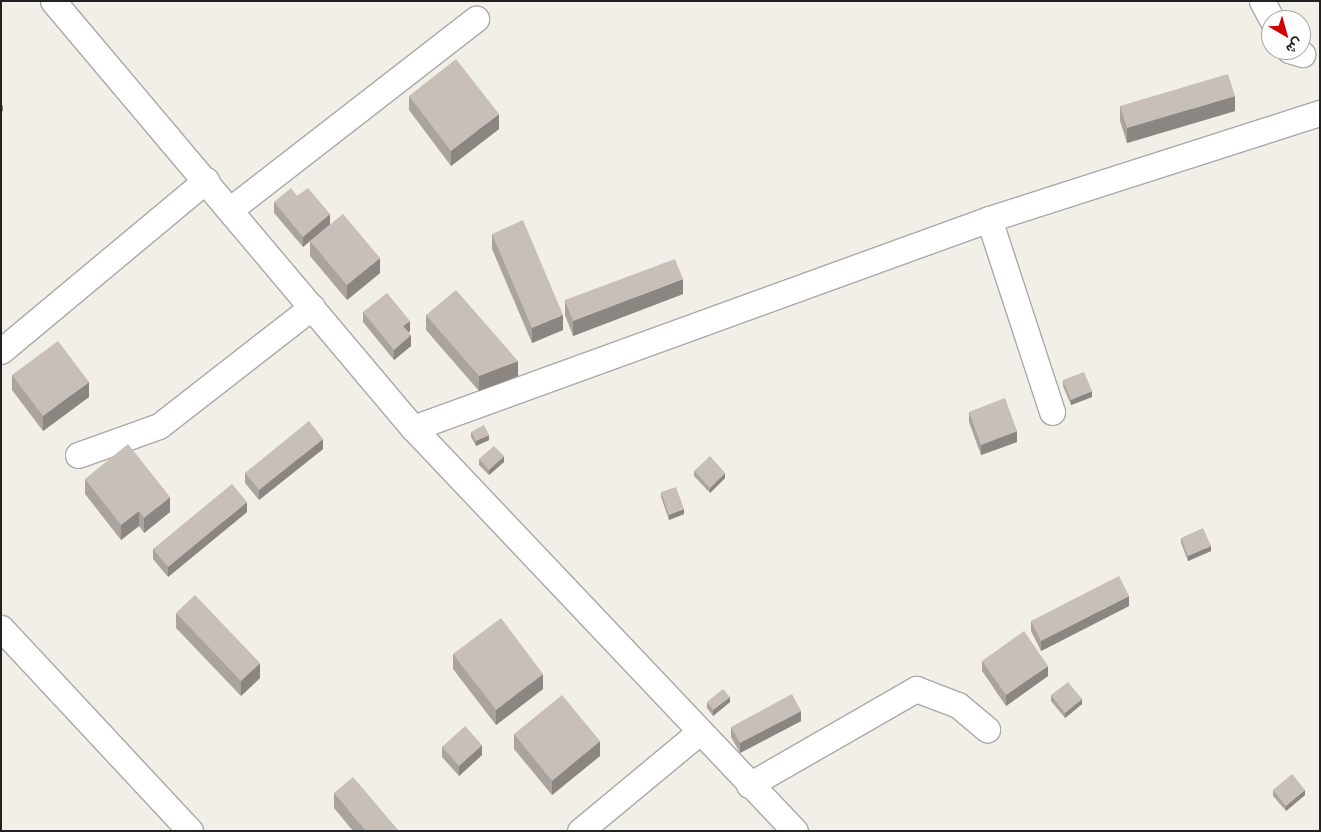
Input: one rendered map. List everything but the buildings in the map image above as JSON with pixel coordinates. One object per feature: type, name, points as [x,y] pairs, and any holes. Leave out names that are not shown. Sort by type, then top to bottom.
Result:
[{"type":"street","points":[[53,1],[232,208],[413,428],[698,733],[795,831]]},
{"type":"street","points":[[232,208],[476,19]]},
{"type":"street","points":[[413,428],[989,218],[1320,114]]},
{"type":"street","points":[[1,350],[206,180]]},
{"type":"street","points":[[989,218],[1052,412]]},
{"type":"street","points":[[78,455],[159,426],[312,307]]},
{"type":"street","points":[[1,628],[190,831]]},
{"type":"street","points":[[749,785],[916,689],[958,705],[987,729]]},
{"type":"street","points":[[580,831],[698,733]]}]
